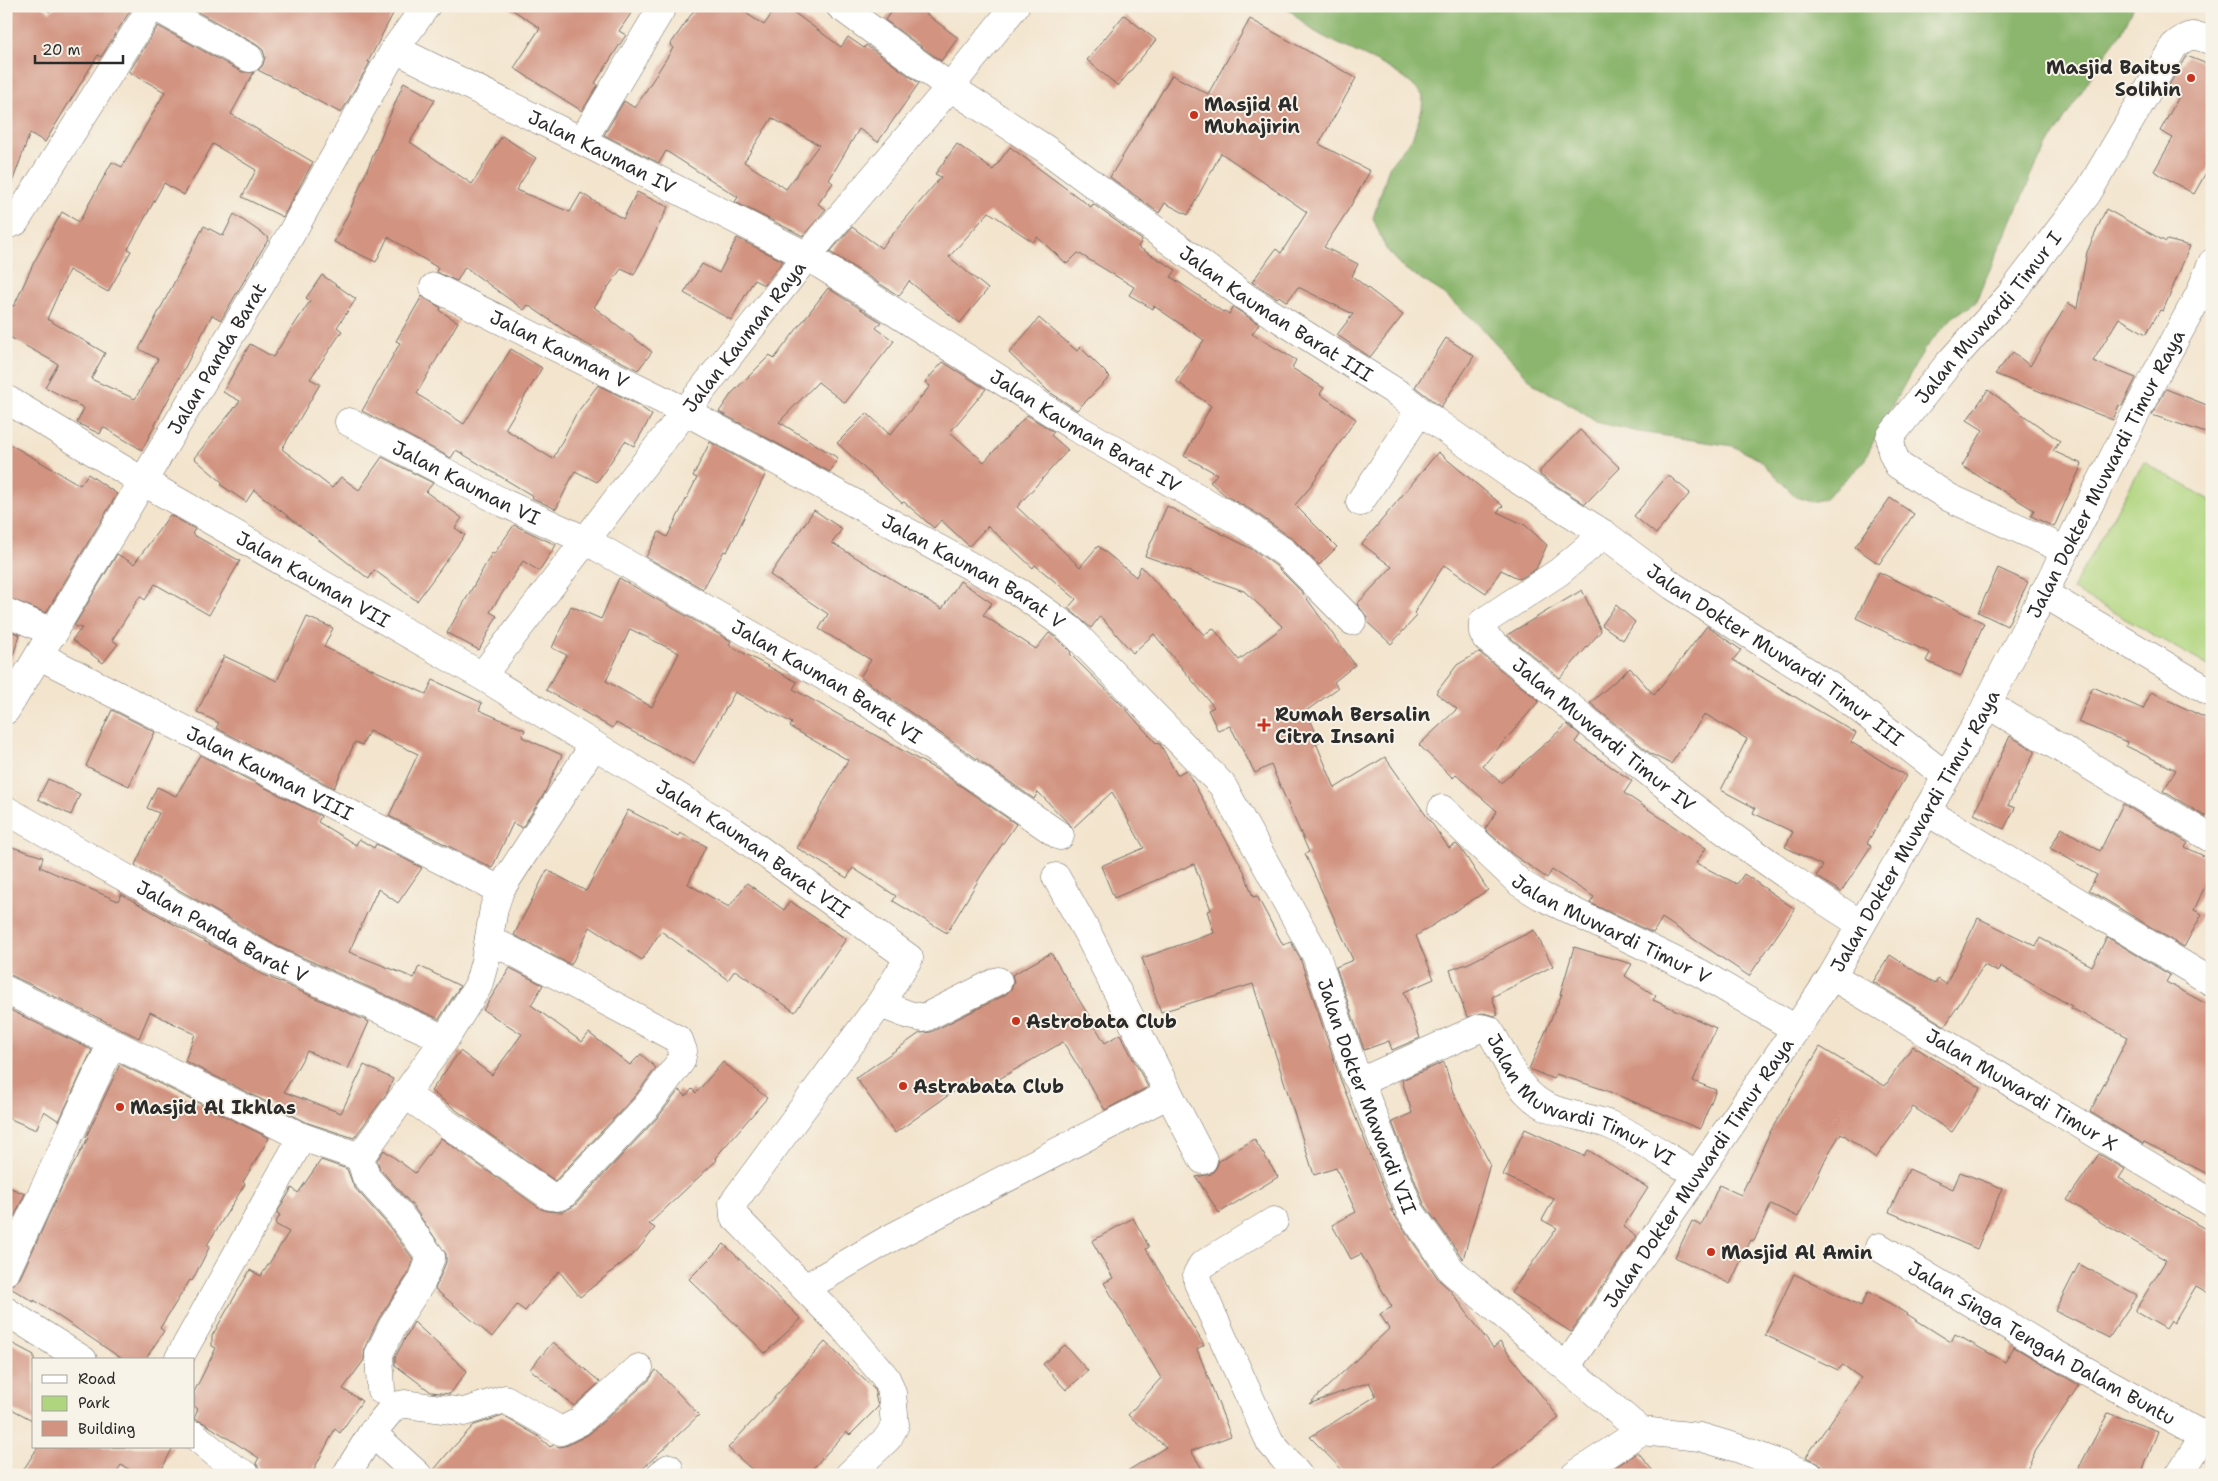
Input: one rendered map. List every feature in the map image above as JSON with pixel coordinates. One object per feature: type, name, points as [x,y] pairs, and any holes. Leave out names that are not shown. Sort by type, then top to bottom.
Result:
[{"type":"street","points":[[11,223],[153,6],[249,58]]},
{"type":"street","name":"Jalan Panda Barat","points":[[6,710],[291,234],[395,49],[426,6]]},
{"type":"street","points":[[582,141],[663,6]]},
{"type":"street","name":"Jalan Kauman Barat III","points":[[840,6],[950,87],[1047,150],[1247,298],[1399,394],[1512,476],[1604,534]]},
{"type":"street","name":"Jalan Kauman Raya","points":[[482,676],[585,540],[807,256],[950,87],[1015,6]]},
{"type":"street","name":"Jalan Muwardi Timur I","points":[[2065,550],[1950,498],[1898,465],[1892,452],[1890,437],[1948,363],[2010,295],[2087,194],[2174,46],[2186,36],[2198,36],[2212,41]]},
{"type":"street","name":"Jalan Kauman IV","points":[[395,49],[582,141],[807,256]]},
{"type":"street","name":"Jalan Kauman Barat IV","points":[[807,256],[1073,426],[1247,526],[1285,553],[1352,621]]},
{"type":"street","name":"Jalan Dokter Muwardi Timur Raya","points":[[1566,1367],[1832,976],[1987,704],[2156,374],[2199,295],[2212,263]]},
{"type":"street","name":"Jalan Kauman V","points":[[434,287],[685,411]]},
{"type":"street","name":"Jalan Kauman VII","points":[[6,399],[144,482],[482,676],[594,744]]},
{"type":"street","name":"Jalan Kauman Barat V","points":[[685,411],[1020,593],[1046,610],[1070,629],[1222,785]]},
{"type":"street","points":[[1360,502],[1420,411]]},
{"type":"street","name":"Jalan Kauman VI","points":[[349,422],[504,503],[585,540]]},
{"type":"street","name":"Jalan Dokter Muwardi Timur III","points":[[1604,534],[1673,586],[1830,686],[1946,776]]},
{"type":"street","name":"Jalan Muwardi Timur IV","points":[[1604,534],[1559,572],[1483,622],[1483,632],[1486,638],[1647,771],[1802,887],[1861,924]]},
{"type":"street","name":"Jalan Kauman Barat VI","points":[[585,540],[857,695],[1060,836]]},
{"type":"street","points":[[2043,593],[2212,693]]},
{"type":"street","points":[[6,612],[54,632]]},
{"type":"street","name":"Jalan Kauman VIII","points":[[40,656],[500,890]]},
{"type":"street","points":[[1987,704],[2212,839]]},
{"type":"street","points":[[381,1390],[379,1354],[392,1327],[422,1281],[431,1257],[400,1214],[368,1181],[364,1174],[360,1157],[445,1039],[478,986],[484,968],[494,908],[500,890],[594,744]]},
{"type":"street","name":"Jalan Kauman Barat VII","points":[[594,744],[734,831],[870,932],[907,955],[909,959],[880,1004]]},
{"type":"street","name":"Jalan Dokter Mawardi VII","points":[[1222,785],[1316,955],[1356,1076],[1410,1211],[1452,1271],[1641,1431]]},
{"type":"street","name":"Jalan Muwardi Timur V","points":[[1442,809],[1520,883],[1541,896],[1700,972],[1796,1029]]},
{"type":"street","name":"Jalan Panda Barat V","points":[[6,810],[270,960],[445,1039]]},
{"type":"street","points":[[1926,811],[2212,982]]},
{"type":"street","points":[[1056,877],[1088,934],[1203,1160]]},
{"type":"street","points":[[406,1095],[550,1196],[557,1197],[563,1195],[647,1106],[681,1061],[682,1046],[679,1040],[489,939]]},
{"type":"street","name":"Jalan Muwardi Timur X","points":[[1832,976],[2212,1203]]},
{"type":"street","points":[[849,1475],[888,1438],[896,1425],[892,1393],[886,1378],[843,1327],[734,1216],[733,1203],[880,1004],[909,1015],[924,1018],[998,981]]},
{"type":"street","points":[[6,990],[302,1137],[360,1157]]},
{"type":"street","name":"Jalan Muwardi Timur VI","points":[[1360,1082],[1480,1028],[1489,1030],[1518,1082],[1530,1095],[1545,1106],[1611,1126],[1696,1174]]},
{"type":"street","points":[[6,1271],[112,1043]]},
{"type":"street","points":[[805,1288],[887,1240],[1169,1094]]},
{"type":"street","points":[[179,1358],[302,1137]]},
{"type":"street","points":[[1274,1221],[1202,1265],[1197,1274],[1198,1283],[1270,1442],[1298,1475]]},
{"type":"street","name":"Jalan Singa Tengah Dalam Buntu","points":[[1879,1247],[2052,1352],[2208,1433]]},
{"type":"street","points":[[6,1311],[80,1358]]},
{"type":"street","points":[[346,1475],[372,1433],[394,1406],[405,1404],[464,1412],[505,1399],[561,1431],[579,1422],[638,1368]]},
{"type":"street","points":[[1575,1475],[1641,1431],[1700,1437],[1737,1448],[1810,1475]]},
{"type":"street","points":[[372,1433],[418,1475]]},
{"type":"street","points":[[2178,1475],[2208,1433]]},
{"type":"street","points":[[195,1436],[235,1472]]},
{"type":"green space","points":[[1285,6],[2134,6],[2122,32],[2105,54],[2037,163],[1975,303],[1953,317],[1925,348],[1881,426],[1863,463],[1824,499],[1811,502],[1796,497],[1758,459],[1733,446],[1639,432],[1596,422],[1562,399],[1536,386],[1473,319],[1440,291],[1405,269],[1386,249],[1373,218],[1389,167],[1413,136],[1422,109],[1423,96],[1400,75],[1314,31]]},
{"type":"green space","points":[[2144,462],[2212,501],[2212,668],[2072,589]]},
{"type":"building","points":[[6,6],[41,6],[50,12],[56,6],[133,6],[101,57],[98,55],[45,142],[30,133],[9,191],[6,190]]},
{"type":"building","points":[[187,6],[397,6],[368,62],[370,62],[341,113],[258,70],[263,65],[265,57],[263,50]]},
{"type":"building","points":[[507,6],[636,6],[619,31],[626,35],[595,83],[598,85],[582,111],[514,68],[540,28]]},
{"type":"building","points":[[697,6],[735,6],[764,25],[777,6],[785,6],[841,47],[848,37],[864,48],[866,45],[919,83],[878,142],[859,129],[829,180],[833,183],[818,204],[826,209],[803,236],[735,202],[738,197],[666,151],[659,163],[604,135],[624,101],[635,108],[673,48],[670,45]],"holes":[[[772,118],[819,145],[786,189],[744,162]]]},
{"type":"building","points":[[895,6],[916,6],[958,38],[941,61],[885,20]]},
{"type":"building","points":[[1124,15],[1156,40],[1118,86],[1087,60]]},
{"type":"building","points":[[1250,19],[1356,78],[1319,144],[1370,171],[1350,207],[1324,247],[1358,264],[1352,276],[1403,315],[1370,357],[1337,335],[1353,314],[1298,287],[1287,302],[1252,282],[1276,249],[1281,253],[1307,212],[1221,153],[1188,215],[1165,203],[1159,213],[1110,177],[1172,75],[1208,94]]},
{"type":"building","points":[[158,26],[242,72],[254,72],[231,114],[313,162],[283,217],[242,197],[256,170],[213,144],[184,195],[164,183],[128,249],[131,251],[108,292],[69,270],[47,319],[105,353],[91,379],[135,399],[158,359],[139,349],[204,226],[223,236],[234,214],[269,238],[221,320],[212,315],[142,450],[103,427],[100,434],[77,423],[84,408],[45,387],[58,364],[6,335],[6,302],[14,306],[34,262],[62,212],[79,222],[112,162],[122,167],[165,92],[129,72]]},
{"type":"building","points":[[2187,56],[2212,66],[2212,162],[2194,194],[2154,171],[2173,138],[2160,131],[2180,95],[2166,90]]},
{"type":"building","points":[[404,82],[435,100],[410,142],[472,184],[502,136],[536,158],[516,190],[570,212],[581,193],[623,219],[637,192],[668,207],[634,275],[621,269],[594,307],[652,352],[638,370],[580,341],[528,305],[524,310],[465,267],[457,281],[436,272],[438,268],[388,237],[376,262],[334,242],[350,210]]},
{"type":"building","points":[[957,144],[993,170],[1010,147],[1091,207],[1093,204],[1142,240],[1138,247],[1176,270],[1171,277],[1223,312],[1225,311],[1229,314],[1233,307],[1259,324],[1252,334],[1296,360],[1292,368],[1324,388],[1320,394],[1356,419],[1307,491],[1295,505],[1337,547],[1319,565],[1294,540],[1256,513],[1226,496],[1210,482],[1217,474],[1184,456],[1211,406],[1176,381],[1204,340],[1154,306],[1153,309],[1129,295],[1134,287],[1078,253],[1067,264],[1037,237],[1033,242],[989,212],[949,257],[988,289],[960,323],[909,281],[899,296],[830,252],[852,227],[881,248],[941,177],[935,174]]},
{"type":"building","points":[[2106,209],[2166,242],[2167,240],[2190,246],[2163,311],[2160,310],[2146,334],[2119,318],[2093,361],[2136,378],[2122,406],[2119,405],[2113,420],[1995,374],[2013,352],[2030,366],[2068,303],[2077,308],[2087,252]]},
{"type":"building","points":[[737,238],[783,261],[764,285],[754,280],[731,320],[684,293],[702,264],[719,273]]},
{"type":"building","points":[[322,275],[356,299],[337,327],[342,331],[310,379],[320,384],[282,449],[332,488],[341,477],[359,490],[382,457],[433,483],[426,492],[462,518],[455,528],[465,535],[417,601],[374,570],[369,579],[254,490],[246,502],[221,485],[223,483],[194,458],[240,401],[223,392],[250,344],[273,357],[310,301],[306,298]]},
{"type":"building","points":[[828,288],[881,322],[876,328],[894,341],[845,403],[818,382],[779,422],[838,458],[830,472],[719,412],[732,393],[770,355],[774,359]]},
{"type":"building","points":[[422,296],[441,308],[440,311],[458,322],[417,393],[420,396],[464,424],[511,349],[542,368],[505,429],[553,459],[576,414],[598,385],[638,405],[652,415],[634,446],[625,441],[597,482],[575,471],[556,509],[532,498],[533,496],[456,450],[451,458],[362,411],[400,343],[396,341]]},
{"type":"building","points":[[1039,318],[1077,351],[1080,347],[1110,377],[1077,410],[1048,391],[1009,353]]},
{"type":"building","points":[[1446,338],[1474,356],[1441,407],[1415,387]]},
{"type":"building","points":[[943,362],[986,389],[950,432],[984,462],[1027,415],[1054,432],[1051,435],[1068,450],[1017,507],[1080,567],[1098,546],[1136,577],[1141,566],[1204,635],[1213,628],[1239,660],[1283,627],[1244,591],[1145,556],[1167,506],[1254,550],[1275,565],[1302,592],[1355,665],[1334,682],[1338,688],[1306,711],[1320,741],[1316,743],[1335,788],[1385,757],[1449,848],[1456,844],[1461,849],[1488,890],[1416,936],[1434,979],[1404,992],[1420,1038],[1392,1050],[1389,1041],[1364,1050],[1336,967],[1353,960],[1305,854],[1309,852],[1271,765],[1255,773],[1230,726],[1218,731],[1208,710],[1214,707],[1154,634],[1133,653],[1100,616],[1091,628],[1068,608],[1076,599],[1035,565],[1033,568],[988,526],[969,546],[941,520],[934,528],[904,502],[902,503],[837,443],[867,413],[890,435],[930,386],[925,382]]},
{"type":"building","points":[[2166,389],[2212,407],[2212,435],[2152,415]]},
{"type":"building","points":[[1988,390],[2060,441],[2053,451],[2082,464],[2054,527],[2031,516],[2034,510],[1962,466],[1983,430],[1967,420]]},
{"type":"building","points":[[1580,430],[1620,468],[1585,504],[1540,475],[1540,471]]},
{"type":"building","points":[[6,442],[80,485],[88,474],[117,494],[46,613],[6,597]]},
{"type":"building","points":[[710,442],[766,473],[727,552],[724,551],[703,589],[646,557],[659,532],[667,537],[697,478],[693,476]]},
{"type":"building","points":[[1438,452],[1503,506],[1497,512],[1525,525],[1547,545],[1536,569],[1520,579],[1501,570],[1486,593],[1444,565],[1414,613],[1417,616],[1391,644],[1367,622],[1367,617],[1357,604],[1392,567],[1362,544]]},
{"type":"building","points":[[1668,475],[1690,493],[1656,534],[1634,516]]},
{"type":"building","points":[[1890,498],[1914,514],[1879,564],[1855,547]]},
{"type":"building","points":[[814,510],[842,529],[832,543],[942,609],[960,581],[992,603],[983,615],[1036,649],[1049,633],[1071,652],[1070,654],[1122,705],[1156,743],[1160,744],[1177,775],[1186,770],[1244,871],[1253,897],[1257,896],[1283,945],[1291,942],[1300,958],[1341,1081],[1393,1211],[1390,1209],[1439,1280],[1450,1290],[1493,1348],[1500,1342],[1559,1418],[1485,1475],[1347,1475],[1310,1437],[1376,1396],[1369,1382],[1309,1404],[1389,1329],[1380,1314],[1392,1307],[1361,1254],[1351,1259],[1332,1225],[1356,1212],[1336,1168],[1314,1175],[1253,984],[1161,1012],[1142,958],[1214,933],[1207,911],[1211,910],[1194,864],[1114,898],[1101,866],[1144,848],[1112,792],[1073,828],[1038,792],[1034,799],[860,677],[871,660],[819,629],[828,614],[770,575]]},
{"type":"building","points":[[170,515],[195,529],[192,534],[240,561],[209,615],[155,584],[145,600],[140,596],[112,640],[118,644],[103,663],[72,640],[82,628],[74,626],[117,554],[134,564]]},
{"type":"building","points":[[514,525],[556,545],[539,571],[523,561],[490,612],[497,616],[479,650],[447,633],[492,553],[494,554]]},
{"type":"building","points":[[1998,568],[2028,582],[2007,626],[1978,612]]},
{"type":"building","points":[[1879,572],[1984,623],[1961,676],[1926,661],[1930,653],[1856,618]]},
{"type":"building","points":[[619,578],[731,641],[729,645],[797,682],[793,689],[939,771],[1016,824],[982,874],[947,933],[893,901],[896,896],[853,868],[847,878],[797,848],[848,760],[790,727],[792,723],[735,692],[694,764],[616,723],[612,728],[546,690],[567,655],[552,648],[571,606],[601,619]],"holes":[[[630,629],[679,653],[652,707],[606,681]]]},
{"type":"building","points":[[1582,590],[1601,631],[1560,678],[1507,635]]},
{"type":"building","points":[[1616,605],[1635,622],[1623,640],[1602,625]]},
{"type":"building","points":[[307,617],[333,628],[324,647],[426,694],[433,680],[482,703],[479,710],[525,730],[522,737],[562,755],[544,794],[522,828],[513,823],[492,868],[389,816],[418,754],[369,731],[362,745],[355,742],[334,788],[216,728],[219,723],[197,712],[224,656],[277,681]]},
{"type":"building","points":[[1707,626],[1741,650],[1733,660],[1856,733],[1851,742],[1906,776],[1867,843],[1871,846],[1841,892],[1816,876],[1823,866],[1785,847],[1793,832],[1753,813],[1755,808],[1721,790],[1747,739],[1705,714],[1671,764],[1651,754],[1590,703],[1630,668],[1654,695]]},
{"type":"building","points":[[6,629],[20,635],[9,666],[6,665]]},
{"type":"building","points":[[1479,652],[1539,701],[1483,766],[1501,783],[1567,724],[1580,735],[1575,742],[1632,781],[1624,793],[1706,848],[1696,863],[1737,884],[1744,874],[1795,909],[1749,976],[1662,918],[1653,933],[1590,903],[1594,897],[1552,870],[1547,878],[1512,854],[1485,829],[1497,811],[1456,775],[1453,778],[1419,745],[1457,709],[1436,693],[1457,665]]},
{"type":"building","points":[[2093,687],[2143,709],[2151,692],[2212,721],[2212,808],[2206,817],[2163,791],[2176,770],[2126,746],[2127,742],[2078,722]]},
{"type":"building","points":[[112,710],[155,732],[129,786],[86,766]]},
{"type":"building","points":[[2010,736],[2035,751],[2008,805],[2015,808],[2004,829],[1974,814]]},
{"type":"building","points":[[200,755],[321,816],[318,822],[356,845],[359,839],[374,848],[376,844],[422,868],[398,903],[378,889],[349,952],[414,978],[419,966],[460,986],[439,1019],[277,946],[135,865],[159,813],[147,808],[157,787],[176,796]]},
{"type":"building","points":[[48,779],[80,794],[71,815],[38,799]]},
{"type":"building","points":[[2123,804],[2188,843],[2185,847],[2212,860],[2212,871],[2194,910],[2202,914],[2184,947],[2089,890],[2097,875],[2050,848],[2062,828],[2100,851]]},
{"type":"building","points":[[628,810],[678,836],[680,833],[706,846],[688,884],[729,907],[747,883],[784,910],[790,901],[846,939],[795,1012],[735,970],[728,980],[661,931],[642,960],[590,927],[571,965],[514,935],[547,870],[586,891]]},
{"type":"building","points":[[6,845],[43,857],[40,867],[118,901],[121,894],[262,974],[369,1022],[348,1069],[307,1051],[284,1092],[341,1113],[364,1065],[393,1079],[387,1093],[354,1138],[308,1123],[185,1061],[195,1034],[150,1012],[139,1038],[13,976],[6,975]]},
{"type":"building","points":[[1978,918],[2036,946],[2040,938],[2092,966],[2107,937],[2170,975],[2166,982],[2212,1007],[2212,1176],[2144,1142],[2143,1144],[2090,1112],[2128,1037],[2071,1008],[2072,1006],[2000,966],[1998,972],[1984,965],[1945,1026],[1873,982],[1890,955],[1935,984],[1938,979],[1946,984]]},
{"type":"building","points":[[1534,930],[1553,966],[1492,997],[1498,1015],[1483,1013],[1467,1017],[1450,970],[1469,963]]},
{"type":"building","points":[[1574,947],[1632,964],[1625,976],[1656,996],[1653,1000],[1716,1028],[1693,1081],[1716,1090],[1700,1129],[1605,1090],[1556,1074],[1553,1079],[1529,1069],[1562,994],[1560,995]]},
{"type":"building","points":[[1051,953],[1105,1043],[1120,1034],[1148,1087],[1105,1110],[1063,1042],[980,1090],[973,1078],[895,1133],[856,1078],[920,1033],[931,1032],[1005,995],[1011,989],[1014,982],[1012,975]]},
{"type":"building","points":[[510,968],[543,985],[531,1005],[582,1042],[589,1033],[630,1065],[641,1054],[656,1068],[635,1096],[555,1181],[431,1091],[460,1051],[492,1075],[522,1034],[483,1010]]},
{"type":"building","points":[[6,1008],[92,1050],[59,1121],[44,1111],[36,1130],[6,1117]]},
{"type":"building","points":[[1913,1046],[1981,1088],[1952,1132],[1913,1107],[1876,1158],[1841,1133],[1827,1156],[1798,1217],[1771,1204],[1754,1241],[1751,1240],[1730,1284],[1675,1257],[1692,1221],[1701,1226],[1719,1185],[1741,1195],[1770,1132],[1820,1047],[1885,1086]]},
{"type":"building","points":[[723,1062],[767,1098],[715,1158],[717,1160],[649,1224],[655,1228],[636,1252],[580,1297],[559,1271],[525,1311],[517,1305],[492,1337],[435,1289],[446,1262],[446,1254],[413,1206],[380,1169],[377,1160],[384,1150],[415,1173],[441,1138],[541,1209],[562,1212],[574,1206],[658,1117],[679,1090],[686,1096],[692,1089],[696,1093]]},
{"type":"building","points":[[1444,1062],[1453,1092],[1490,1164],[1463,1259],[1424,1204],[1392,1122],[1412,1113],[1402,1080]]},
{"type":"building","points":[[120,1064],[269,1138],[243,1182],[245,1184],[207,1245],[210,1246],[192,1281],[190,1280],[160,1328],[164,1331],[146,1358],[121,1358],[34,1300],[34,1302],[7,1286],[15,1283],[20,1278],[64,1182],[88,1138],[86,1137]]},
{"type":"building","points":[[1525,1129],[1584,1156],[1588,1150],[1648,1188],[1623,1227],[1636,1236],[1571,1332],[1511,1293],[1557,1228],[1542,1220],[1554,1199],[1503,1175]]},
{"type":"building","points":[[1254,1139],[1278,1177],[1219,1213],[1196,1177],[1211,1174],[1219,1161]]},
{"type":"building","points":[[2099,1154],[2125,1169],[2119,1178],[2212,1233],[2212,1295],[2196,1286],[2174,1323],[2171,1321],[2166,1329],[2135,1311],[2166,1260],[2102,1223],[2067,1200]]},
{"type":"building","points":[[321,1160],[347,1169],[354,1187],[388,1225],[413,1259],[408,1274],[378,1320],[365,1347],[364,1360],[343,1389],[362,1401],[340,1433],[335,1429],[311,1475],[266,1475],[261,1472],[256,1463],[259,1458],[204,1423],[195,1419],[198,1409],[195,1407],[195,1390],[216,1348],[212,1346],[212,1336],[250,1270],[261,1276],[289,1232],[275,1224],[280,1215],[277,1213],[292,1188],[298,1193]]},
{"type":"building","points":[[1909,1169],[1953,1189],[1960,1172],[2002,1188],[1977,1249],[1889,1212]]},
{"type":"building","points":[[6,1186],[25,1194],[6,1233]]},
{"type":"building","points":[[1133,1218],[1149,1247],[1146,1249],[1204,1345],[1197,1349],[1231,1436],[1191,1451],[1206,1475],[1121,1475],[1166,1447],[1128,1415],[1161,1378],[1104,1283],[1113,1278],[1092,1241]]},
{"type":"building","points":[[724,1244],[801,1319],[765,1353],[689,1279]]},
{"type":"building","points":[[2079,1264],[2137,1295],[2109,1338],[2055,1311]]},
{"type":"building","points":[[1794,1274],[1861,1306],[1868,1292],[1891,1304],[1951,1342],[1955,1334],[2005,1362],[2014,1347],[2079,1385],[2035,1452],[2024,1475],[1824,1475],[1821,1465],[1806,1457],[1861,1378],[1843,1365],[1838,1370],[1765,1335]]},
{"type":"building","points":[[414,1322],[467,1371],[450,1394],[431,1392],[395,1365],[395,1357]]},
{"type":"building","points":[[6,1340],[34,1355],[34,1358],[32,1358],[32,1420],[6,1406]]},
{"type":"building","points":[[553,1342],[600,1382],[574,1406],[530,1369]]},
{"type":"building","points":[[825,1342],[874,1389],[878,1407],[850,1435],[846,1432],[807,1475],[758,1475],[728,1448]]},
{"type":"building","points":[[1065,1345],[1088,1371],[1066,1390],[1043,1364]]},
{"type":"building","points":[[656,1370],[699,1415],[636,1475],[433,1475],[433,1471],[474,1425],[503,1416],[538,1436],[550,1447],[553,1445],[560,1447],[568,1445],[589,1434],[649,1380]]},
{"type":"building","points":[[2108,1413],[2158,1431],[2141,1475],[2075,1475]]},
{"type":"building","points":[[37,1448],[172,1448],[159,1475],[140,1475],[121,1465],[115,1475],[20,1475]]},
{"type":"building","points":[[1638,1452],[1656,1475],[1604,1475]]},
{"type":"place","name":"Masjid Baitus Solihin","points":[[2191,78]]},
{"type":"place","name":"Masjid Al Muhajirin","points":[[1194,115]]},
{"type":"place","name":"Rumah Bersalin Citra Insani","points":[[1264,725]]},
{"type":"place","name":"Astrobata Club","points":[[1016,1021]]},
{"type":"place","name":"Astrabata Club","points":[[903,1086]]},
{"type":"place","name":"Masjid Al Ikhlas","points":[[120,1107]]},
{"type":"place","name":"Masjid Al Amin","points":[[1711,1252]]}]
